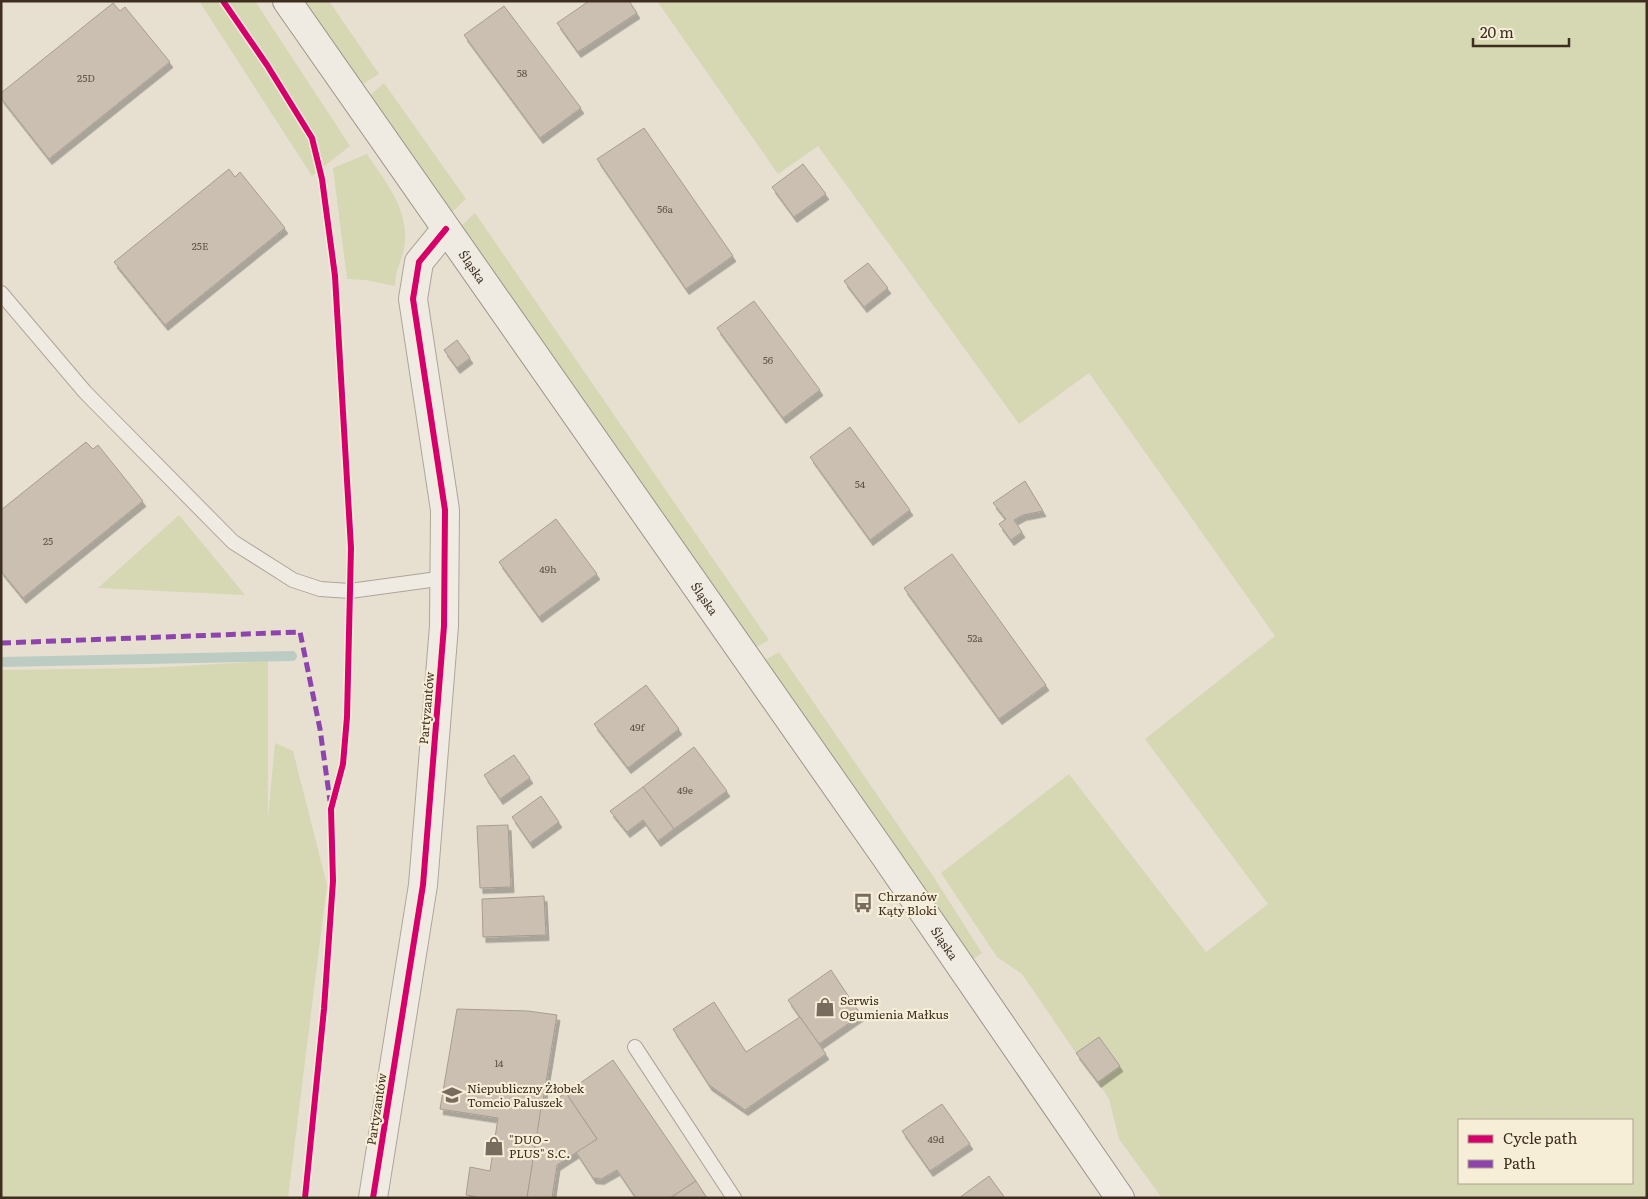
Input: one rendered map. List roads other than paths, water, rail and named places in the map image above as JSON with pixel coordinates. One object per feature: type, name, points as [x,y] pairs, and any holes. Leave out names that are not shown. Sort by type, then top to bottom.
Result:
[{"type":"main road","name":"Śląska","points":[[287,1],[885,856],[1120,1198]]},
{"type":"main road","name":"Partyzantów","points":[[373,1198],[423,885],[444,626],[445,510],[413,299],[419,262],[446,229]]},
{"type":"lane","points":[[1,293],[86,392],[233,542],[293,580],[320,589],[350,591],[445,578]]},
{"type":"lane","points":[[635,1047],[734,1198]]},
{"type":"waterway","points":[[1,662],[292,656]]},
{"type":"place","name":"Chrzanów Kąty Bloki","points":[[863,903]]},
{"type":"place","name":"Serwis Ogumienia Małkus","points":[[825,1007]]},
{"type":"place","name":"Niepubliczny Żłobek Tomcio Paluszek","points":[[452,1095]]},
{"type":"place","name":"\"DUO - PLUS\" S.C.","points":[[494,1146]]}]
